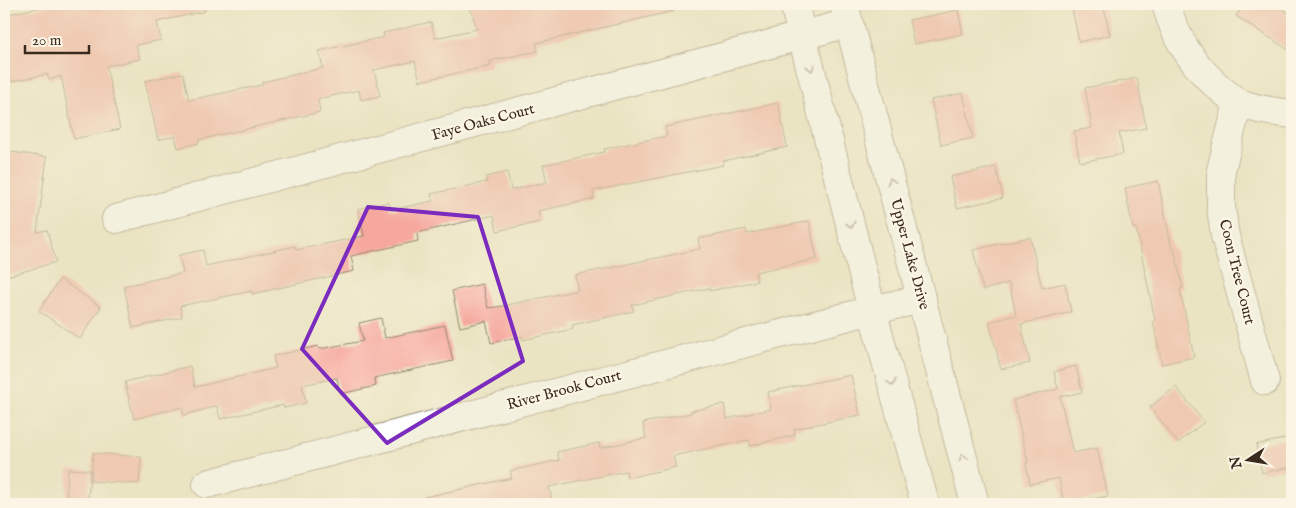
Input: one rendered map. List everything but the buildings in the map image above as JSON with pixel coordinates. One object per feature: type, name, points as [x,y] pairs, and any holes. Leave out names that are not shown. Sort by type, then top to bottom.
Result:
[{"type":"street","points":[[794,4],[872,310],[924,504]]},
{"type":"street","points":[[1166,4],[1170,18],[1184,48],[1208,79],[1238,103],[1269,111],[1292,114]]},
{"type":"street","name":"Faye Oaks Court","points":[[116,220],[802,36],[847,14]]},
{"type":"street","name":"Upper Lake Drive","points":[[847,14],[976,504]]},
{"type":"street","name":"Coon Tree Court","points":[[1238,103],[1221,170],[1221,207],[1225,236],[1265,381]]},
{"type":"street","name":"River Brook Court","points":[[207,484],[922,298]]},
{"type":"highlighted area","points":[[368,207],[478,217],[523,361],[387,443],[302,349]]}]
